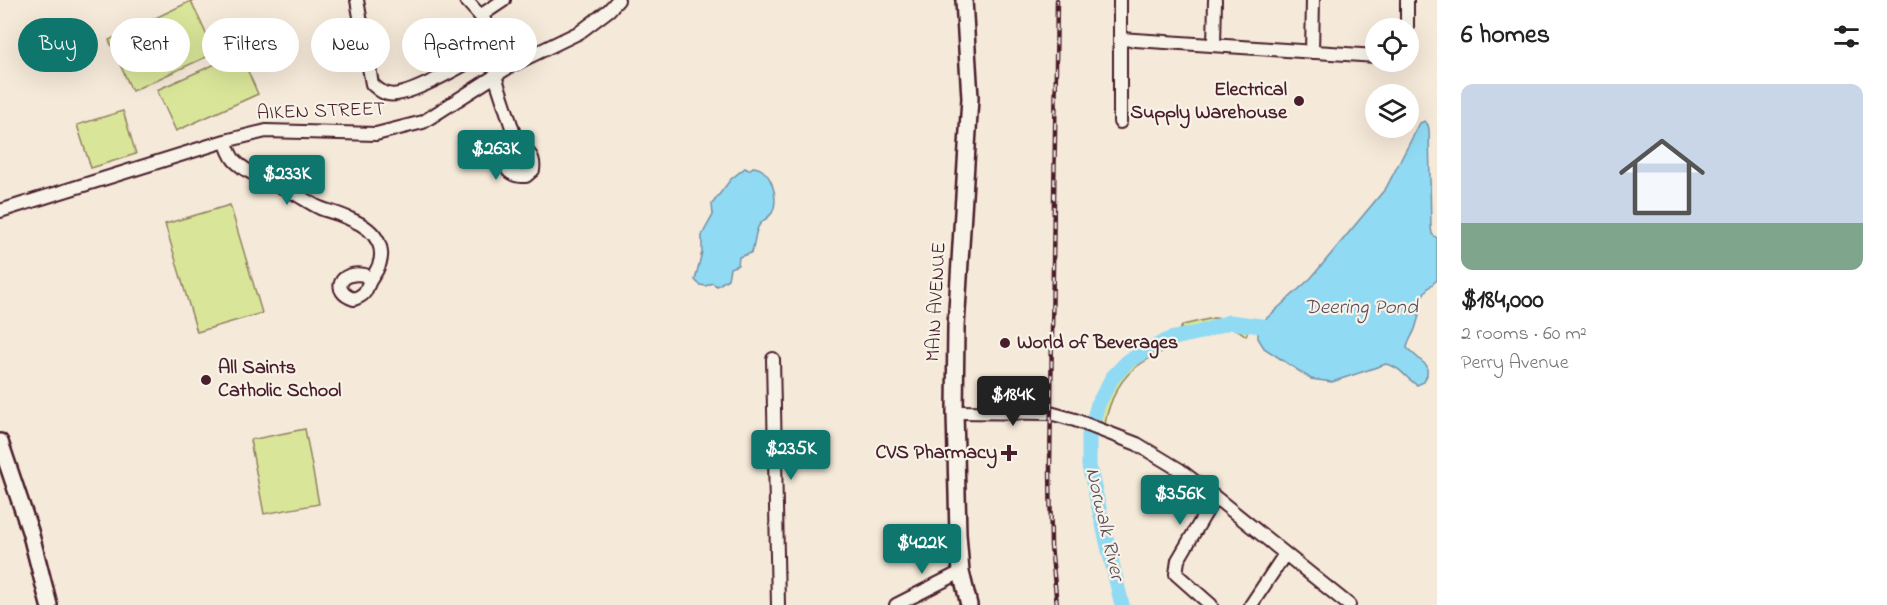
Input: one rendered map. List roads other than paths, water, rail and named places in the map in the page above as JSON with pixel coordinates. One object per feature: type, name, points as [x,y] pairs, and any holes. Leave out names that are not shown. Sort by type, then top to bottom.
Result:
[{"type":"main road","name":"MAIN AVENUE","points":[[964,0],[970,98],[956,320],[955,412],[958,534],[961,572],[969,605]]},
{"type":"main road","points":[[0,442],[30,531],[49,605]]},
{"type":"street","points":[[357,0],[372,84],[379,90],[389,95],[410,91],[447,72]]},
{"type":"street","points":[[466,0],[480,16],[504,0]]},
{"type":"street","name":"AIKEN STREET","points":[[537,53],[580,32],[609,10],[618,0]]},
{"type":"street","points":[[1120,0],[1120,122]]},
{"type":"street","points":[[1214,45],[1215,0]]},
{"type":"street","points":[[1312,52],[1313,0]]},
{"type":"street","points":[[1407,0],[1407,18]]},
{"type":"street","points":[[1120,39],[1365,55]]},
{"type":"street","name":"AIKEN STREET","points":[[0,211],[225,141],[266,131],[376,134],[423,122],[501,72]]},
{"type":"street","points":[[495,76],[518,146]]},
{"type":"street","points":[[225,141],[231,157],[249,171],[319,208],[352,219],[364,227],[377,240],[382,251],[382,261],[369,281]]},
{"type":"street","points":[[773,358],[778,605]]},
{"type":"street","points":[[955,412],[1050,413],[1137,444],[1180,470],[1349,605]]},
{"type":"street","points":[[1211,605],[1180,579],[1176,574],[1176,568],[1178,560],[1215,497]]},
{"type":"street","points":[[1251,605],[1286,554]]},
{"type":"street","points":[[896,605],[961,572]]},
{"type":"water","name":"Deering Pond","points":[[1425,121],[1429,130],[1431,227],[1432,234],[1437,238],[1437,280],[1424,293],[1420,302],[1415,329],[1407,348],[1427,366],[1427,375],[1424,382],[1417,385],[1399,370],[1386,364],[1332,382],[1311,379],[1264,348],[1258,338],[1258,326],[1311,278],[1386,188],[1412,138],[1419,138],[1420,123]]},
{"type":"water","points":[[753,167],[765,172],[772,185],[775,200],[772,213],[758,227],[751,253],[739,257],[738,265],[730,268],[728,279],[717,286],[712,283],[706,286],[700,285],[695,280],[702,252],[702,235],[713,215],[712,204],[731,179],[745,168],[749,170]]},
{"type":"waterway","name":"Norwalk River","points":[[1122,605],[1089,466],[1089,435],[1098,404],[1112,378],[1128,361],[1170,339],[1201,332],[1229,322],[1277,328]]},
{"type":"railway","points":[[1057,0],[1050,466],[1051,546],[1057,605]]},
{"type":"place","name":"Electrical Supply Warehouse","points":[[1299,101]]},
{"type":"place","name":"World of Beverages","points":[[1005,343]]},
{"type":"place","name":"All Saints Catholic School","points":[[206,380]]},
{"type":"place","name":"CVS Pharmacy","points":[[1009,453]]}]
